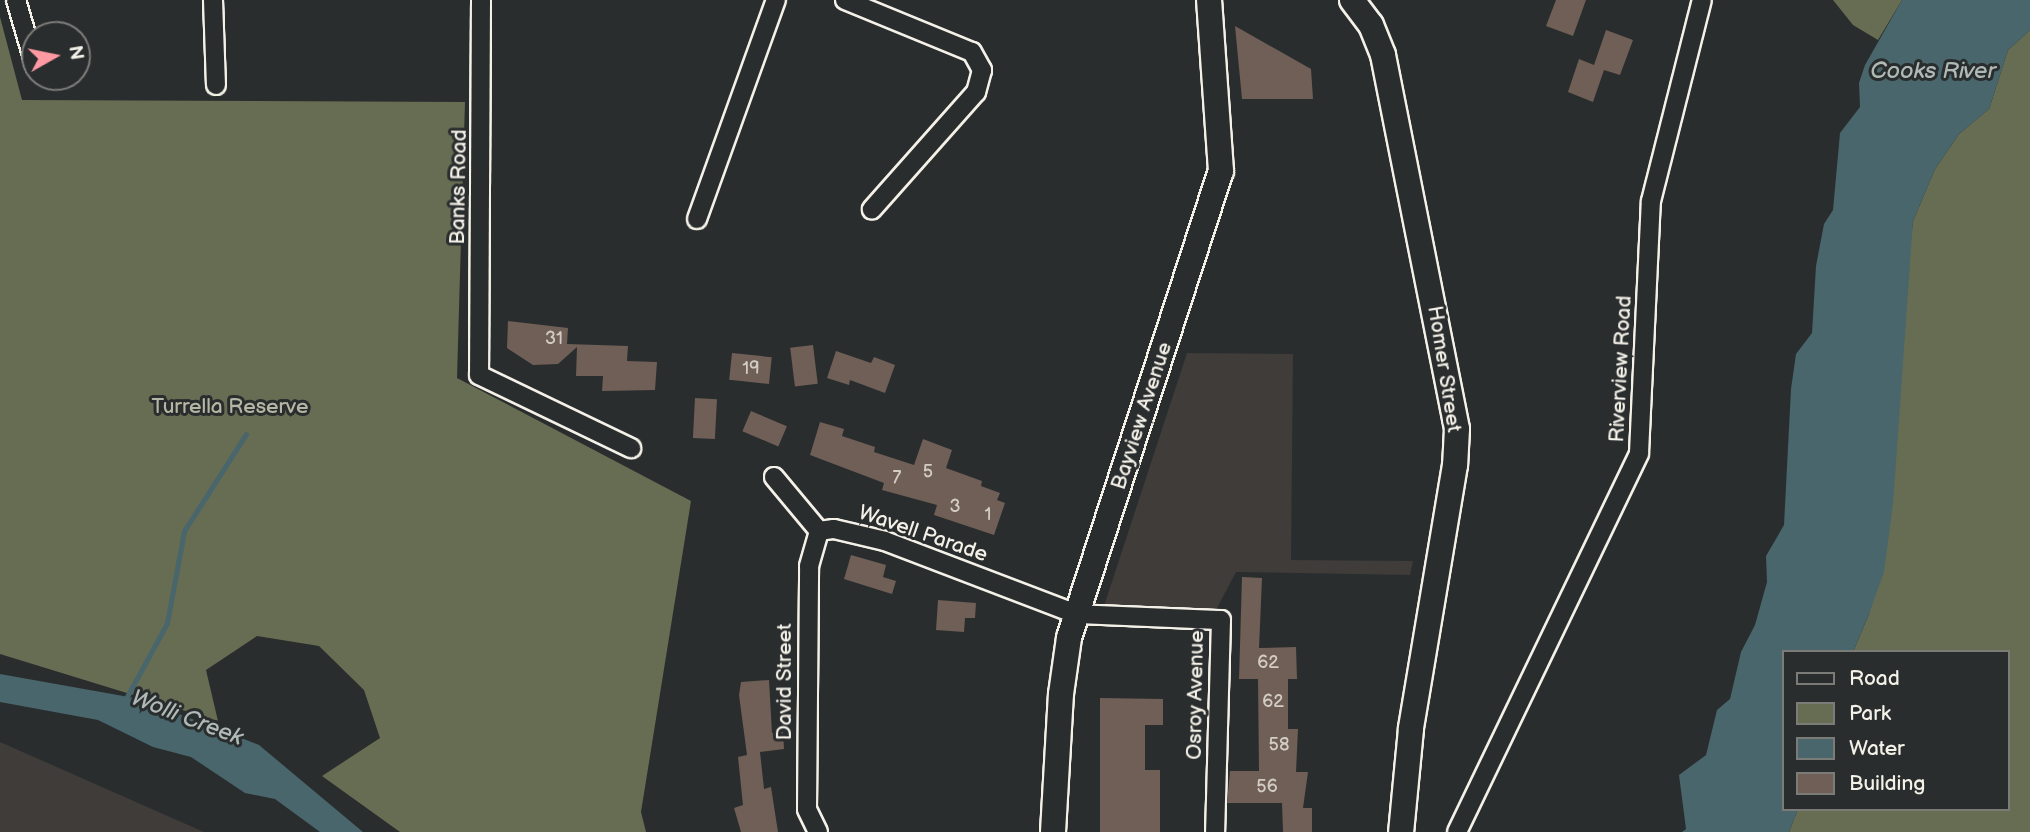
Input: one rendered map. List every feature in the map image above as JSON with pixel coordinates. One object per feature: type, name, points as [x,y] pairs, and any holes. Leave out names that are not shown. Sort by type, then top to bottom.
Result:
[{"type":"main road","name":"Bayview Avenue","points":[[1053,832],[1063,665],[1076,614],[1221,171],[1209,0]]},
{"type":"main road","name":"Homer Street","points":[[1352,0],[1371,25],[1383,55],[1457,429],[1455,465],[1407,755],[1401,832]]},
{"type":"street","points":[[16,0],[22,21]]},
{"type":"street","points":[[213,0],[216,85]]},
{"type":"street","name":"Banks Road","points":[[481,0],[480,375],[631,448]]},
{"type":"street","points":[[697,219],[776,0]]},
{"type":"street","points":[[845,0],[972,52],[982,70],[976,92],[872,209]]},
{"type":"street","name":"Riverview Road","points":[[1457,832],[1639,453],[1651,201],[1702,0]]},
{"type":"street","points":[[774,477],[819,531]]},
{"type":"street","name":"Wavell Parade","points":[[819,531],[834,529],[885,541],[1076,614]]},
{"type":"street","name":"David Street","points":[[818,832],[807,809],[809,566],[819,531]]},
{"type":"street","name":"Osroy Avenue","points":[[1076,614],[1221,621],[1215,832]]},
{"type":"shaded area","points":[[1187,353],[1293,354],[1291,560],[1413,561],[1410,575],[1236,572],[1217,608],[1103,609]]},
{"type":"shaded area","points":[[0,742],[204,832],[0,832]]},
{"type":"green space","points":[[1833,0],[1902,0],[1878,40],[1853,25]]},
{"type":"green space","name":"Turrella Reserve","points":[[0,17],[22,100],[465,102],[457,378],[691,501],[641,812],[646,832],[400,832],[322,776],[380,738],[364,690],[319,646],[257,636],[206,670],[218,721],[0,654]]},
{"type":"green space","points":[[2030,30],[2030,832],[1789,832],[1797,811],[2009,811],[2009,650],[1854,650],[1869,614],[1913,221],[1935,169],[1959,134],[1989,109],[2008,50]]},
{"type":"water","name":"Cooks River","points":[[1902,0],[2030,0],[2030,30],[2008,50],[1989,109],[1959,134],[1935,169],[1913,221],[1893,504],[1884,572],[1869,614],[1854,650],[1782,650],[1782,811],[1797,811],[1789,832],[1682,832],[1686,829],[1679,775],[1706,755],[1717,710],[1730,699],[1741,652],[1755,625],[1767,582],[1766,556],[1784,525],[1791,389],[1796,354],[1812,333],[1816,266],[1824,224],[1833,210],[1840,133],[1860,107],[1859,83],[1865,65]]},
{"type":"water","name":"Wolli Creek","points":[[0,674],[140,699],[259,745],[363,832],[320,832],[275,799],[245,793],[191,757],[153,747],[98,720],[0,702]]},
{"type":"building","points":[[1556,0],[1586,0],[1573,36],[1546,26]]},
{"type":"building","points":[[1235,26],[1311,69],[1313,99],[1242,99]]},
{"type":"building","points":[[1606,30],[1633,40],[1620,75],[1604,70],[1593,102],[1568,92],[1579,59],[1594,65]]},
{"type":"building","points":[[508,321],[568,328],[567,344],[628,346],[627,361],[657,362],[655,390],[602,391],[603,376],[576,376],[577,347],[558,364],[533,365],[507,348]]},
{"type":"building","points":[[813,345],[818,384],[795,387],[790,348]]},
{"type":"building","points":[[836,351],[871,363],[874,357],[895,365],[885,393],[850,380],[849,385],[827,378]]},
{"type":"building","points":[[732,353],[772,357],[769,384],[729,380]]},
{"type":"building","points":[[695,398],[717,399],[715,439],[693,438]]},
{"type":"building","points":[[751,411],[787,426],[778,446],[742,431]]},
{"type":"building","points":[[820,422],[844,429],[842,436],[875,447],[874,452],[914,465],[923,439],[952,450],[946,468],[982,481],[981,486],[1000,493],[997,500],[1005,503],[994,535],[934,515],[937,505],[882,490],[884,483],[810,455]]},
{"type":"building","points":[[851,555],[886,565],[883,577],[896,581],[892,594],[844,579]]},
{"type":"building","points":[[1242,577],[1262,578],[1259,648],[1296,647],[1297,679],[1288,679],[1288,729],[1298,729],[1296,772],[1308,772],[1303,808],[1312,808],[1312,832],[1283,832],[1282,803],[1227,803],[1230,771],[1259,771],[1258,679],[1239,679]]},
{"type":"building","points":[[938,600],[976,603],[975,618],[965,618],[964,632],[936,630]]},
{"type":"building","points":[[769,680],[772,733],[783,732],[784,749],[760,752],[764,789],[771,787],[778,832],[741,832],[734,808],[743,805],[738,757],[747,755],[739,695],[741,682]]},
{"type":"building","points":[[1100,698],[1163,699],[1163,725],[1145,725],[1145,770],[1160,770],[1160,832],[1100,832]]},
{"type":"waterway","name":"Wolli Creek","points":[[124,702],[167,623],[184,531],[246,434]]}]
